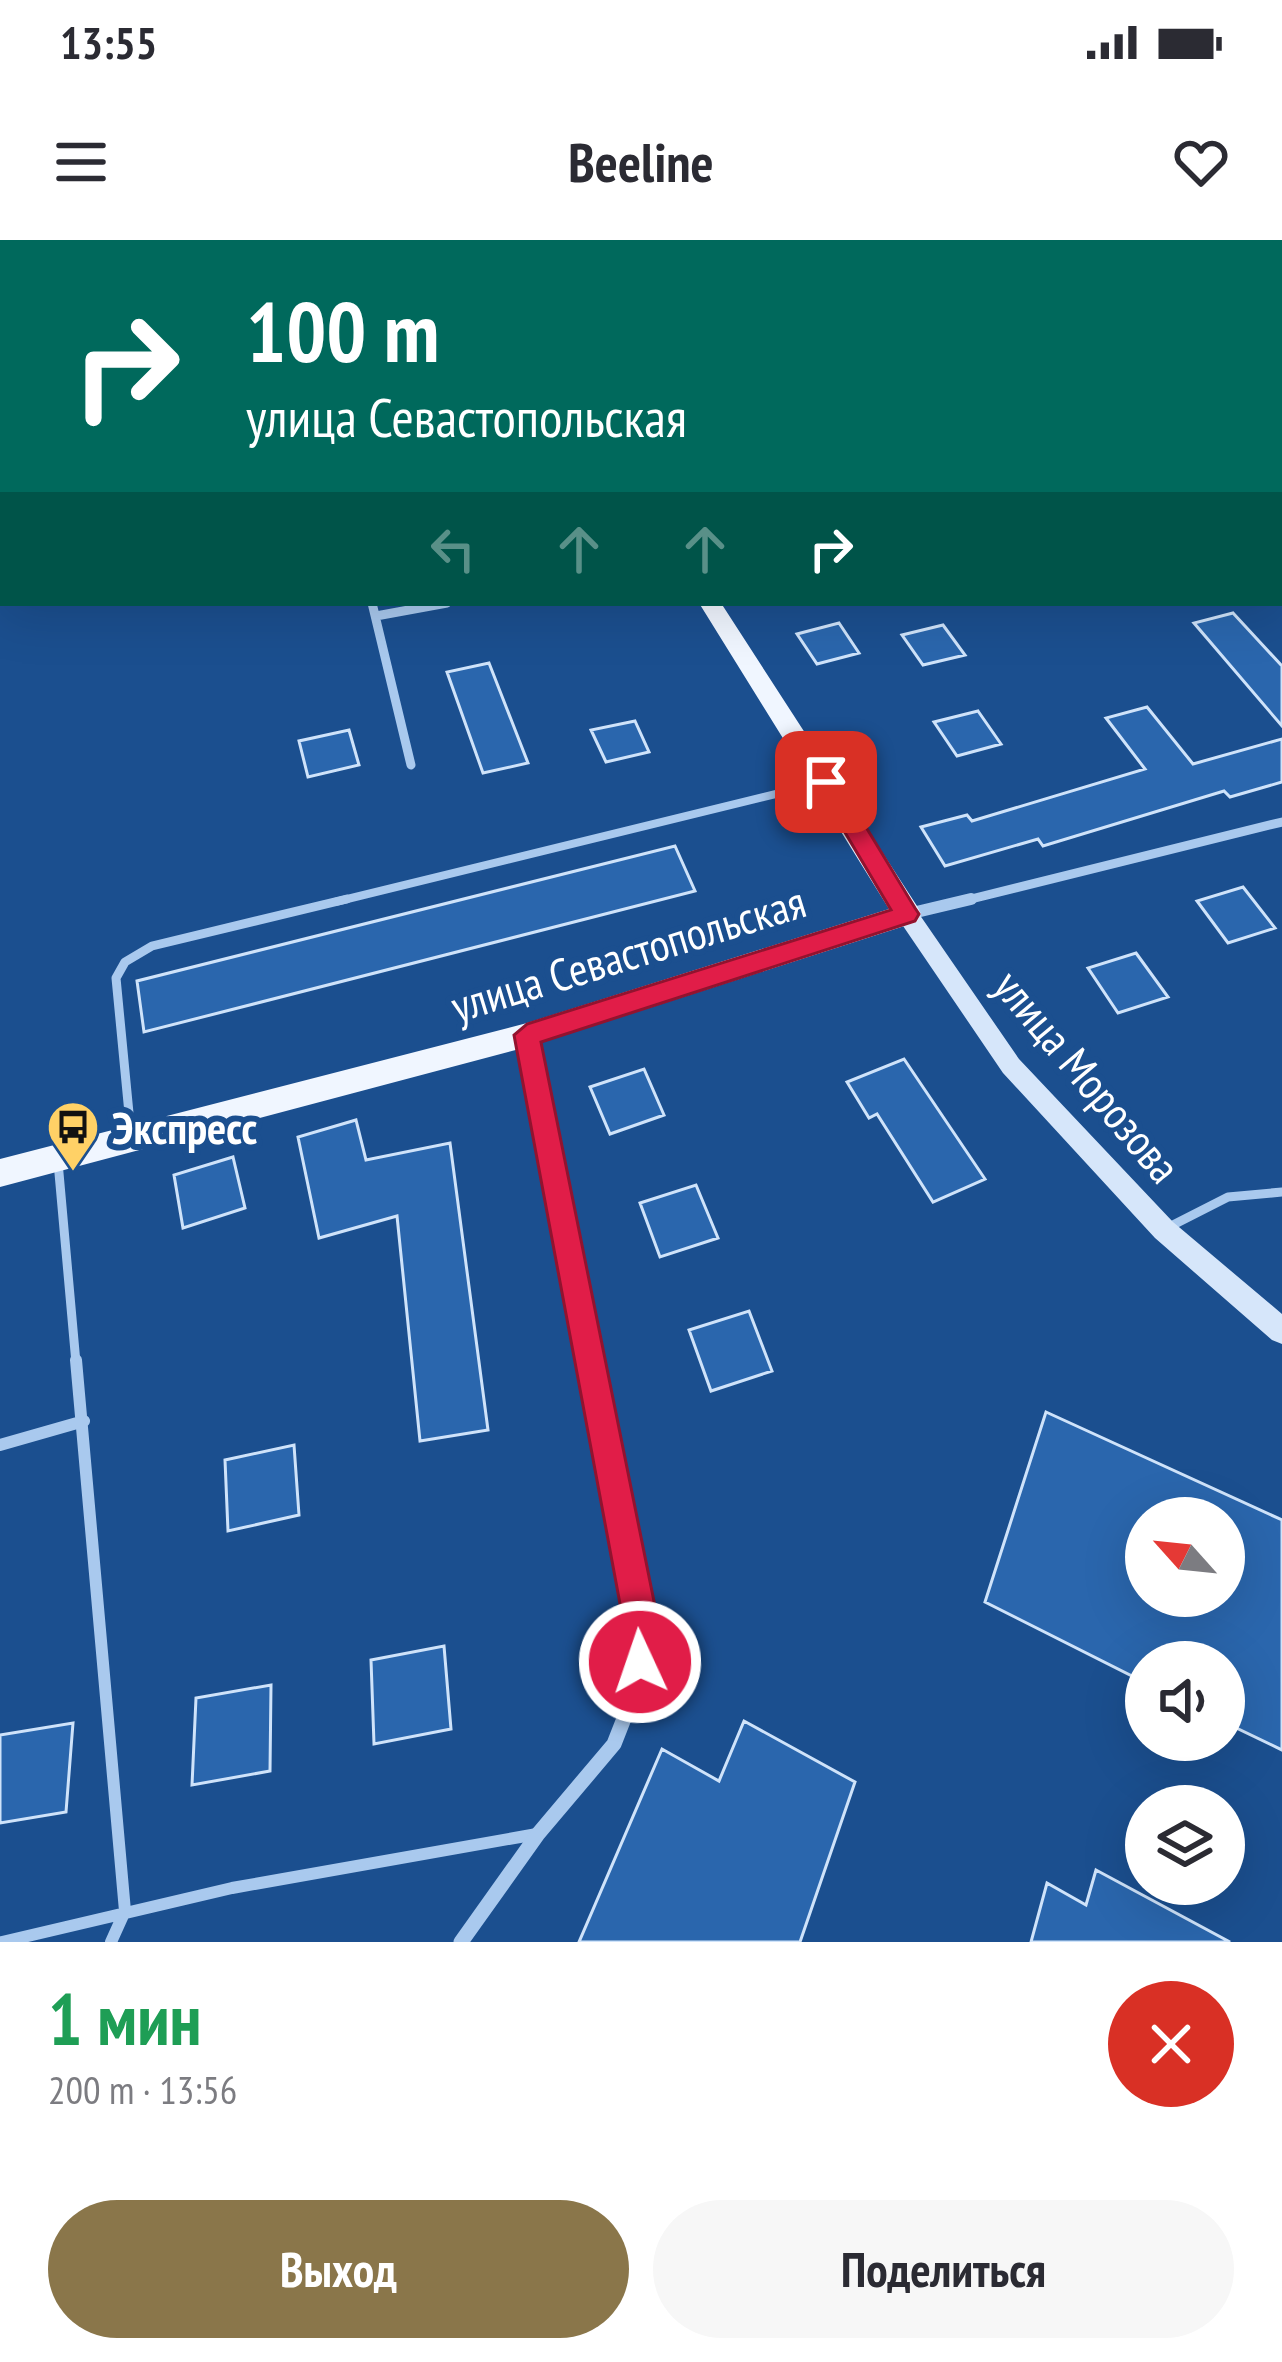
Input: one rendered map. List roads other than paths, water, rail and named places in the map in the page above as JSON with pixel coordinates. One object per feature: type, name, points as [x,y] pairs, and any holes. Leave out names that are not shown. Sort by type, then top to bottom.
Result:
[{"type":"main road","name":"улица Морозова","points":[[712,606],[907,914],[1011,1066],[1164,1230],[1282,1331]]},
{"type":"main road","name":"улица Севастопольская","points":[[0,1172],[527,1035],[907,914]]},
{"type":"street","points":[[373,606],[411,765]]},
{"type":"street","points":[[376,616],[431,606]]},
{"type":"street","name":"улица Севастопольская","points":[[907,914],[1282,822]]},
{"type":"street","points":[[461,1942],[538,1834],[614,1744],[636,1688],[643,1636],[527,1035]]},
{"type":"lane","points":[[131,1138],[116,978],[125,962],[152,946],[826,782]]},
{"type":"lane","points":[[57,1158],[125,1912],[111,1942]]},
{"type":"lane","points":[[1164,1230],[1228,1197],[1282,1192]]},
{"type":"lane","points":[[0,1445],[84,1421]]},
{"type":"lane","points":[[2,1942],[232,1888],[538,1834]]},
{"type":"place","name":"Экспресс","points":[[73,1173]]}]
